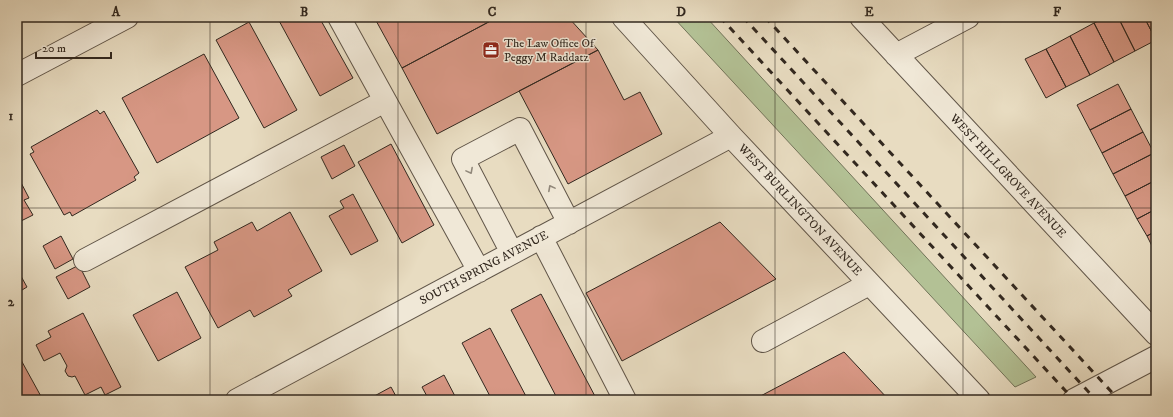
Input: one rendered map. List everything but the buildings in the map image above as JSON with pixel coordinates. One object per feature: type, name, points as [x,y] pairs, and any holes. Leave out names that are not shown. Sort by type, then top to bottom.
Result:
[{"type":"street","points":[[17,75],[127,17]]},
{"type":"street","points":[[339,17],[479,271]]},
{"type":"street","name":"WEST BURLINGTON AVENUE","points":[[623,17],[731,136],[979,400]]},
{"type":"street","name":"WEST HILLGROVE AVENUE","points":[[862,17],[1156,334]]},
{"type":"street","points":[[896,55],[942,23],[968,17]]},
{"type":"street","points":[[85,260],[385,101]]},
{"type":"street","points":[[512,253],[463,159],[520,129],[569,222]]},
{"type":"street","name":"SOUTH SPRING AVENUE","points":[[237,400],[731,136]]},
{"type":"street","points":[[541,237],[625,400]]},
{"type":"street","points":[[763,341],[869,284]]},
{"type":"street","points":[[1074,400],[1156,357]]},
{"type":"green space","points":[[673,17],[706,17],[1036,377],[1015,387]]},
{"type":"railway","points":[[720,17],[1074,400]]},
{"type":"railway","points":[[743,17],[1096,400]]},
{"type":"railway","points":[[765,17],[1119,400]]},
{"type":"place","name":"The Law Office Of Peggy M Raddatz","points":[[491,50]]}]
